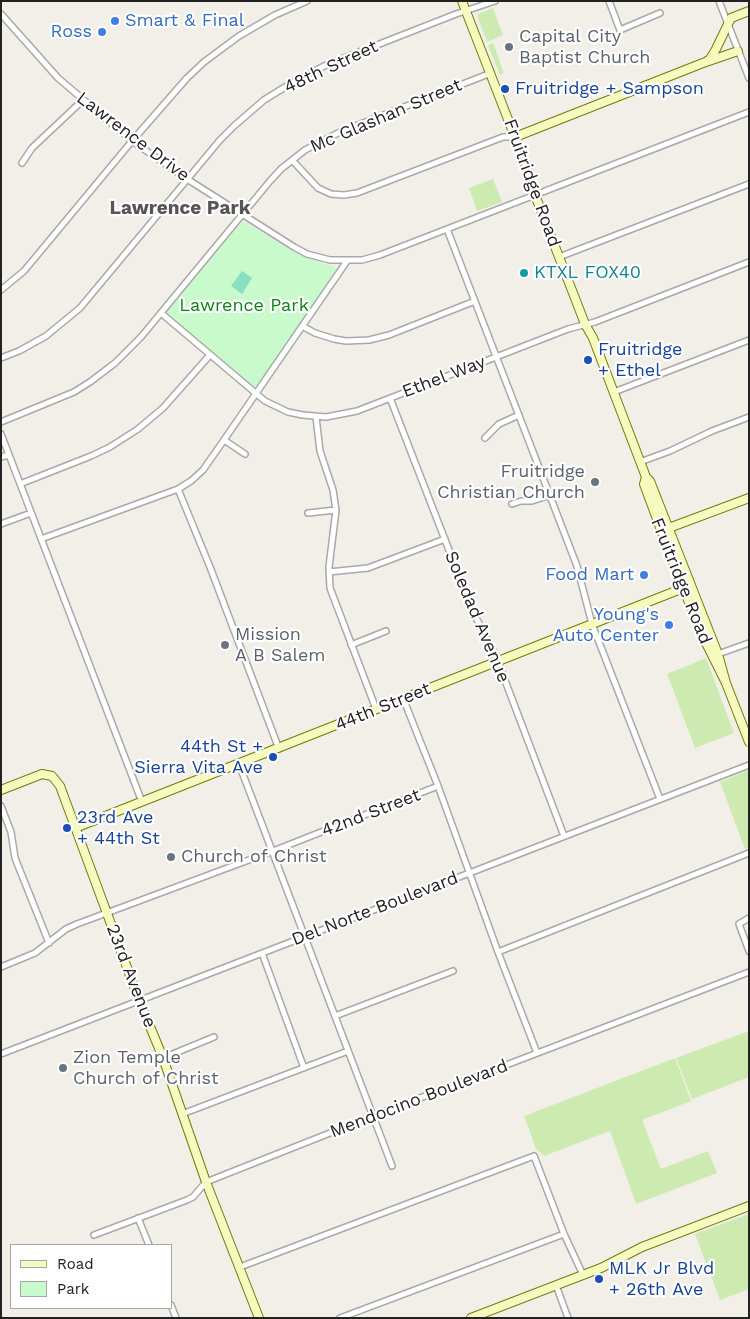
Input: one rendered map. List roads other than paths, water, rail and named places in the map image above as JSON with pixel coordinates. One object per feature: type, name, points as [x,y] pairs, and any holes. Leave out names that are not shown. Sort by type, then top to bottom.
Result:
[{"type":"street","points":[[1,290],[24,271],[170,96],[211,57],[254,27],[307,1]]},
{"type":"street","name":"Fruitridge Road","points":[[462,1],[585,324],[593,338],[614,392],[646,477],[644,484],[665,530],[711,655],[726,683]]},
{"type":"street","name":"48th Street","points":[[1,358],[20,351],[46,336],[80,308],[187,179],[234,126],[264,100],[326,65],[495,1]]},
{"type":"street","points":[[609,1],[620,30],[660,13]]},
{"type":"street","points":[[719,1],[749,78]]},
{"type":"street","points":[[703,64],[710,59],[731,18],[749,11]]},
{"type":"street","name":"Lawrence Drive","points":[[1,14],[48,69],[132,140],[187,179],[307,254],[330,260],[347,261],[374,258],[749,112]]},
{"type":"street","points":[[292,160],[318,188],[331,194],[357,193],[503,137],[515,137],[738,51]]},
{"type":"street","name":"Mc Glashan Street","points":[[1,422],[60,399],[90,382],[116,363],[130,350],[270,181],[292,160],[328,137],[490,73]]},
{"type":"street","points":[[22,163],[32,148],[83,100]]},
{"type":"street","points":[[559,257],[749,184]]},
{"type":"street","points":[[447,229],[577,566],[592,624],[660,799]]},
{"type":"street","points":[[41,539],[178,489],[191,481],[203,470],[347,261]]},
{"type":"street","name":"Ethel Way","points":[[161,313],[256,394],[276,407],[288,412],[316,417],[346,414],[749,262]]},
{"type":"street","points":[[302,326],[315,333],[334,339],[346,341],[369,340],[388,335],[475,301]]},
{"type":"street","points":[[614,392],[749,340]]},
{"type":"street","points":[[20,484],[91,456],[110,447],[138,429],[163,408],[210,355]]},
{"type":"street","name":"Soledad Avenue","points":[[390,398],[476,620],[492,648],[564,836]]},
{"type":"street","points":[[485,438],[499,424],[519,415]]},
{"type":"street","points":[[316,417],[320,451],[333,490],[336,510],[329,572],[332,595],[376,709]]},
{"type":"street","points":[[640,462],[749,417]]},
{"type":"street","points":[[1,434],[142,802]]},
{"type":"street","points":[[224,440],[245,454]]},
{"type":"street","points":[[1,457],[9,454]]},
{"type":"street","points":[[178,489],[210,567],[279,749]]},
{"type":"street","points":[[512,504],[521,501],[532,501],[550,495]]},
{"type":"street","points":[[665,530],[749,498]]},
{"type":"street","points":[[308,513],[336,510]]},
{"type":"street","points":[[1,524],[31,513]]},
{"type":"street","points":[[329,572],[368,568],[445,539]]},
{"type":"street","name":"Fruitridge Road","points":[[687,587],[718,654],[726,683],[749,742]]},
{"type":"street","name":"44th Street","points":[[75,828],[687,587]]},
{"type":"street","points":[[351,644],[386,631]]},
{"type":"street","points":[[718,654],[749,643]]},
{"type":"street","points":[[404,698],[471,872],[498,952],[537,1053]]},
{"type":"street","points":[[239,764],[392,1166]]},
{"type":"street","name":"Del Norte Boulevard","points":[[1,1054],[749,765]]},
{"type":"street","name":"23rd Avenue","points":[[1,790],[42,774],[52,776],[60,786],[139,1000],[163,1058],[206,1182],[260,1318]]},
{"type":"street","name":"42nd Street","points":[[1,967],[29,956],[71,926],[438,786]]},
{"type":"street","points":[[1,806],[11,832],[16,858],[49,943]]},
{"type":"street","points":[[498,952],[749,853]]},
{"type":"street","points":[[749,918],[738,924],[749,951]]},
{"type":"street","points":[[262,953],[304,1068]]},
{"type":"street","points":[[336,1016],[453,971]]},
{"type":"street","name":"Mendocino Boulevard","points":[[94,1235],[193,1197],[206,1182],[372,1116],[749,972]]},
{"type":"street","points":[[163,1058],[214,1037]]},
{"type":"street","points":[[182,1114],[348,1051]]},
{"type":"street","points":[[240,1267],[534,1156],[564,1234],[583,1275]]},
{"type":"street","points":[[475,1317],[606,1266],[642,1247],[749,1206]]},
{"type":"street","points":[[138,1218],[149,1244]]},
{"type":"street","points":[[340,1318],[564,1234]]},
{"type":"street","points":[[556,1285],[568,1318]]},
{"type":"place","name":"Smart & Final","points":[[115,21]]},
{"type":"place","name":"Ross","points":[[102,32]]},
{"type":"place","name":"Capital City Baptist Church","points":[[509,47]]},
{"type":"place","name":"Fruitridge + Sampson","points":[[505,89]]},
{"type":"place","name":"KTXL FOX40","points":[[524,273]]},
{"type":"place","name":"Fruitridge + Ethel","points":[[588,360]]},
{"type":"place","name":"Fruitridge Christian Church","points":[[595,482]]},
{"type":"place","name":"Food Mart","points":[[644,575]]},
{"type":"place","name":"Young's Auto Center","points":[[669,625]]},
{"type":"place","name":"Mission A B Salem","points":[[225,645]]},
{"type":"place","name":"44th St + Sierra Vita Ave","points":[[273,757]]},
{"type":"place","name":"23rd Ave + 44th St","points":[[67,828]]},
{"type":"place","name":"Church of Christ","points":[[171,857]]},
{"type":"place","name":"Zion Temple Church of Christ","points":[[63,1068]]},
{"type":"place","name":"MLK Jr Blvd + 26th Ave","points":[[599,1279]]},
{"type":"district","name":"Lawrence Park","points":[[180,208]]}]
